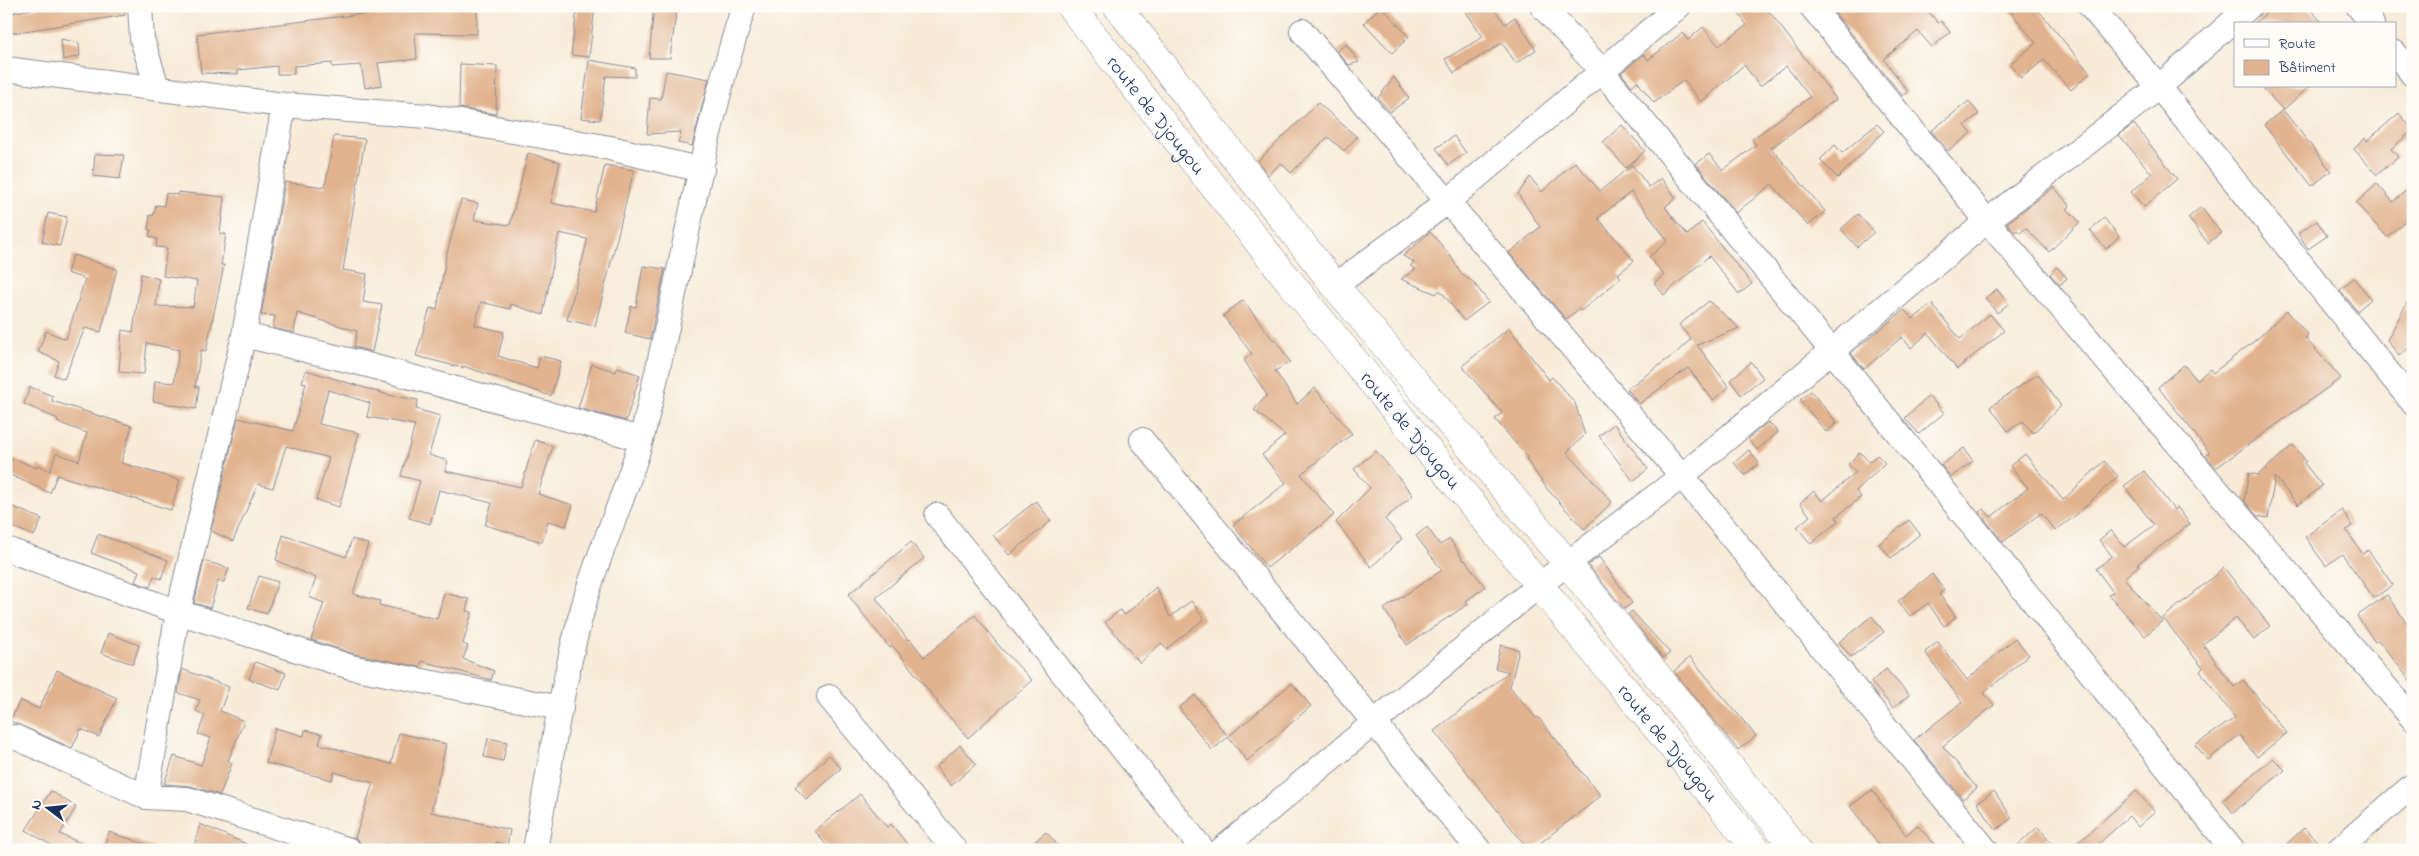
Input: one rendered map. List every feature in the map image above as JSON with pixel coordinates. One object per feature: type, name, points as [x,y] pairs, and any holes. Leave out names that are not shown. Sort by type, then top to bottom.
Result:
[{"type":"highway","name":"route de Djougou","points":[[1070,6],[1302,297],[1757,850]]},
{"type":"highway","name":"route de Djougou","points":[[1117,6],[1335,286],[1567,563],[1797,850]]},
{"type":"street","points":[[140,6],[142,39],[157,87]]},
{"type":"street","points":[[535,850],[561,708],[586,597],[641,439],[702,170],[744,6]]},
{"type":"street","points":[[1542,6],[1601,70],[1832,351],[2233,850]]},
{"type":"street","points":[[1335,286],[1447,202],[1679,6]]},
{"type":"street","points":[[1811,6],[1987,221],[2413,719]]},
{"type":"street","points":[[2090,6],[2159,87],[2413,402]]},
{"type":"street","points":[[1221,850],[1538,586],[1682,476],[1987,221],[2159,87],[2250,6]]},
{"type":"street","points":[[2358,6],[2370,22]]},
{"type":"street","points":[[1302,31],[1682,476],[1986,850]]},
{"type":"street","points":[[2396,54],[2413,75]]},
{"type":"street","points":[[6,69],[82,80],[157,87],[284,105],[427,116],[610,148],[702,170]]},
{"type":"street","points":[[146,797],[178,612],[244,335],[284,105]]},
{"type":"street","points":[[244,335],[360,363],[641,439]]},
{"type":"street","points":[[1142,440],[1479,850]]},
{"type":"street","points":[[937,515],[1203,850]]},
{"type":"street","points":[[6,549],[178,612],[351,667],[561,708]]},
{"type":"street","points":[[829,697],[955,850]]},
{"type":"street","points":[[15,736],[146,797],[187,799],[349,850]]},
{"type":"street","points":[[2338,850],[2413,786]]},
{"type":"building","points":[[46,6],[125,6],[125,15],[6,34],[6,14]]},
{"type":"building","points":[[595,6],[589,57],[571,55],[577,9]]},
{"type":"building","points":[[654,6],[677,6],[670,58],[649,58]]},
{"type":"building","points":[[1381,6],[1409,37],[1392,53],[1364,23]]},
{"type":"building","points":[[1462,6],[1492,6],[1505,24],[1515,17],[1536,50],[1516,63],[1502,43],[1454,73],[1445,59],[1483,37]]},
{"type":"building","points":[[1733,6],[1765,6],[1836,99],[1771,148],[1825,211],[1808,226],[1772,184],[1736,213],[1696,164],[1709,154],[1723,170],[1756,145],[1752,139],[1810,97],[1786,66],[1760,86],[1744,65],[1701,102],[1684,80],[1654,103],[1637,81],[1632,86],[1621,73],[1644,54],[1648,60],[1682,33],[1688,40],[1703,27],[1719,46],[1747,25]]},
{"type":"building","points":[[1829,6],[1924,6],[1938,23],[1941,21],[1950,32],[1932,47],[1918,31],[1884,59],[1908,92],[1903,96]]},
{"type":"building","points":[[2006,6],[2035,6],[2090,73],[2071,90],[2044,60],[2021,78],[2010,64],[2036,43]]},
{"type":"building","points":[[2274,6],[2308,6],[2321,22],[2256,22]]},
{"type":"building","points":[[420,7],[477,7],[477,34],[415,33],[417,59],[378,63],[382,85],[365,88],[361,65],[332,67],[332,63],[294,66],[294,74],[277,74],[277,66],[238,70],[238,74],[201,73],[197,34]]},
{"type":"building","points":[[61,39],[79,43],[80,56],[63,60]]},
{"type":"building","points":[[1346,44],[1359,62],[1349,65],[1337,51]]},
{"type":"building","points":[[589,60],[635,68],[635,77],[606,76],[600,120],[581,118]]},
{"type":"building","points":[[460,64],[497,66],[496,114],[459,108]]},
{"type":"building","points":[[666,71],[709,79],[692,146],[678,143],[681,132],[647,134],[650,98],[661,99]]},
{"type":"building","points":[[1394,77],[1409,98],[1390,112],[1378,98]]},
{"type":"building","points":[[2263,88],[2308,88],[2283,110]]},
{"type":"building","points":[[1969,101],[1979,114],[1965,125],[1971,133],[1948,151],[1931,131]]},
{"type":"building","points":[[1318,103],[1357,137],[1344,151],[1328,137],[1291,173],[1281,163],[1268,175],[1258,161]]},
{"type":"building","points":[[2283,110],[2331,171],[2312,186],[2264,125]]},
{"type":"building","points":[[2399,113],[2413,130],[2391,149],[2398,157],[2377,175],[2354,149],[2365,138],[2367,141]]},
{"type":"building","points":[[1877,124],[1884,131],[1838,178],[1820,160],[1835,145],[1842,153]]},
{"type":"building","points":[[2134,124],[2177,179],[2144,207],[2131,192],[2152,174],[2119,135]]},
{"type":"building","points":[[1622,125],[1645,151],[1626,168],[1603,142]]},
{"type":"building","points":[[334,136],[365,139],[343,270],[367,274],[363,302],[382,305],[372,352],[354,347],[357,331],[297,313],[294,333],[273,328],[275,316],[261,315],[285,182],[325,187]]},
{"type":"building","points":[[1454,136],[1466,153],[1448,165],[1436,148]]},
{"type":"building","points":[[528,153],[560,162],[551,203],[594,212],[605,165],[634,170],[595,326],[567,320],[587,239],[559,233],[543,315],[511,304],[510,309],[481,302],[475,325],[504,332],[498,356],[537,368],[540,356],[561,361],[551,396],[463,366],[463,368],[416,356],[430,308],[437,310],[446,257],[461,200],[478,203],[474,220],[510,225]]},
{"type":"building","points":[[95,154],[124,155],[120,179],[93,176]]},
{"type":"building","points":[[1575,162],[1600,191],[1632,165],[1649,187],[1661,178],[1676,198],[1665,207],[1687,235],[1702,222],[1752,284],[1739,294],[1709,256],[1664,295],[1654,283],[1664,275],[1649,257],[1668,241],[1631,192],[1598,218],[1634,261],[1618,274],[1621,278],[1581,311],[1579,309],[1566,319],[1509,253],[1540,227],[1518,194],[1530,177],[1542,192]]},
{"type":"building","points":[[2377,184],[2393,202],[2413,184],[2413,214],[2387,237],[2356,203]]},
{"type":"building","points":[[2054,187],[2070,206],[2067,209],[2080,222],[2049,252],[2026,228],[2020,233],[2017,230],[2015,232],[2007,223]]},
{"type":"building","points":[[178,192],[224,197],[220,234],[226,234],[221,265],[224,265],[206,351],[201,350],[195,387],[199,387],[196,409],[153,401],[155,381],[174,383],[179,350],[147,343],[144,374],[119,372],[122,330],[133,332],[141,274],[159,279],[156,306],[193,307],[197,281],[163,276],[167,248],[156,247],[157,239],[149,236],[151,230],[148,230],[150,215],[153,216],[156,205],[164,206],[166,193],[178,195]]},
{"type":"building","points":[[2201,207],[2221,233],[2208,243],[2188,218]]},
{"type":"building","points":[[48,213],[67,217],[60,246],[42,242]]},
{"type":"building","points":[[1858,214],[1874,232],[1857,247],[1841,229]]},
{"type":"building","points":[[2104,218],[2119,236],[2106,249],[2090,230]]},
{"type":"building","points":[[2317,221],[2327,236],[2308,249],[2298,233]]},
{"type":"building","points":[[1430,232],[1450,255],[1462,275],[1472,281],[1489,302],[1464,321],[1440,290],[1436,294],[1401,279],[1416,269],[1410,266],[1414,262],[1403,256]]},
{"type":"building","points":[[73,255],[117,269],[101,332],[85,328],[64,379],[54,375],[59,361],[38,352],[46,331],[66,339],[85,279],[67,273]]},
{"type":"building","points":[[643,266],[665,269],[650,339],[625,333],[631,306],[636,307]]},
{"type":"building","points":[[2057,267],[2067,278],[2060,285],[2050,274]]},
{"type":"building","points":[[2354,278],[2371,299],[2357,311],[2340,290]]},
{"type":"building","points":[[1997,289],[2008,304],[1997,313],[1985,298]]},
{"type":"building","points":[[2413,292],[2413,345],[2399,356],[2387,340]]},
{"type":"building","points":[[1243,300],[1273,340],[1275,339],[1290,362],[1275,371],[1297,404],[1315,388],[1352,434],[1301,474],[1334,515],[1267,568],[1233,525],[1286,483],[1262,455],[1285,435],[1254,410],[1267,395],[1244,360],[1252,354],[1223,316]]},
{"type":"building","points":[[1709,301],[1739,328],[1697,345],[1729,387],[1713,400],[1688,368],[1639,404],[1627,389],[1676,353],[1691,339],[1679,325]]},
{"type":"building","points":[[1932,304],[1960,339],[1990,314],[2004,331],[1957,369],[1928,333],[1911,348],[1902,337],[1864,369],[1851,353],[1904,310],[1913,319]]},
{"type":"building","points":[[2287,311],[2308,335],[2305,338],[2341,378],[2216,468],[2206,455],[2209,452],[2158,387],[2184,365],[2197,380],[2210,369],[2213,373],[2257,339]]},
{"type":"building","points":[[1509,328],[1549,380],[1552,377],[1575,403],[1585,435],[1567,452],[1612,502],[1584,529],[1548,490],[1526,459],[1528,458],[1495,419],[1502,413],[1462,366]]},
{"type":"building","points":[[1751,362],[1763,378],[1741,395],[1730,380]]},
{"type":"building","points":[[592,364],[616,372],[617,367],[640,375],[626,421],[578,408]]},
{"type":"building","points":[[306,370],[388,395],[418,400],[416,409],[440,416],[429,455],[448,461],[445,471],[521,487],[535,440],[553,446],[538,494],[573,505],[566,526],[548,521],[542,542],[485,525],[492,503],[439,490],[430,524],[409,518],[420,481],[401,476],[415,425],[367,417],[370,403],[328,390],[319,424],[359,433],[339,507],[316,500],[329,458],[286,446],[273,488],[258,484],[233,541],[211,531],[238,418],[293,431],[306,383],[302,382]]},
{"type":"building","points":[[2038,374],[2061,406],[2033,433],[2023,421],[2008,431],[1990,407]]},
{"type":"building","points":[[30,387],[53,396],[52,401],[132,426],[121,463],[180,480],[171,510],[57,475],[50,493],[6,473],[13,458],[36,468],[38,465],[50,471],[56,453],[79,461],[87,433],[57,422],[58,419],[24,404]]},
{"type":"building","points":[[1811,391],[1837,423],[1826,432],[1800,400]]},
{"type":"building","points":[[1929,396],[1944,413],[1919,434],[1905,418]]},
{"type":"building","points":[[1768,422],[1778,432],[1757,450],[1748,439]]},
{"type":"building","points":[[1614,424],[1648,469],[1633,481],[1599,436]]},
{"type":"building","points":[[2293,445],[2322,486],[2298,505],[2275,477],[2268,518],[2257,516],[2244,500],[2249,473],[2258,475]]},
{"type":"building","points":[[1964,448],[1973,461],[1951,477],[1941,465]]},
{"type":"building","points":[[1749,450],[1759,463],[1745,475],[1734,463]]},
{"type":"building","points":[[1376,451],[1413,495],[1385,519],[1402,539],[1371,567],[1336,522],[1370,488],[1354,469]]},
{"type":"building","points":[[1860,452],[1869,462],[1877,455],[1885,463],[1856,491],[1861,497],[1836,517],[1838,521],[1811,544],[1797,527],[1810,516],[1800,503],[1814,491],[1822,501],[1856,472],[1848,464]]},
{"type":"building","points":[[2025,454],[2063,500],[2104,461],[2118,476],[2075,516],[2055,531],[2041,513],[2003,542],[1979,512],[1984,509],[1991,517],[2028,488],[2010,466]]},
{"type":"building","points":[[2144,471],[2174,510],[2177,507],[2190,524],[2137,564],[2139,565],[2124,578],[2162,621],[2145,636],[2109,595],[2113,592],[2096,569],[2112,556],[2099,540],[2111,530],[2124,547],[2154,525],[2124,486]]},
{"type":"building","points":[[1036,501],[1051,521],[1009,555],[993,535]]},
{"type":"building","points":[[11,506],[42,519],[34,536],[6,524],[6,515]]},
{"type":"building","points":[[2342,510],[2352,526],[2346,530],[2363,554],[2368,550],[2393,585],[2374,598],[2342,554],[2326,566],[2305,537]]},
{"type":"building","points":[[1909,520],[1920,534],[1891,558],[1879,544]]},
{"type":"building","points":[[1427,527],[1440,545],[1450,539],[1464,561],[1485,587],[1466,601],[1468,604],[1407,645],[1384,609],[1442,570],[1416,536]]},
{"type":"building","points":[[98,534],[168,560],[161,579],[154,576],[150,587],[135,582],[139,571],[91,553]]},
{"type":"building","points":[[283,535],[346,557],[352,539],[368,544],[353,594],[380,601],[379,605],[437,619],[444,593],[469,599],[466,611],[472,612],[463,644],[468,646],[463,659],[494,671],[491,680],[422,661],[420,667],[354,654],[311,640],[324,603],[309,597],[316,578],[276,560]]},
{"type":"building","points":[[911,542],[924,558],[876,598],[908,640],[910,639],[924,657],[975,615],[999,646],[1032,680],[968,738],[937,703],[893,646],[890,648],[848,595]]},
{"type":"building","points":[[1599,557],[1632,603],[1624,609],[1588,565]]},
{"type":"building","points":[[204,561],[229,568],[224,582],[218,581],[210,608],[194,603]]},
{"type":"building","points":[[2224,568],[2270,626],[2254,640],[2236,618],[2203,644],[2234,687],[2243,680],[2287,733],[2257,757],[2239,735],[2208,760],[2195,745],[2235,718],[2200,671],[2203,668],[2163,618]]},
{"type":"building","points":[[1932,574],[1944,590],[1939,594],[1956,617],[1944,626],[1928,603],[1910,616],[1898,601]]},
{"type":"building","points":[[259,576],[278,582],[267,614],[248,608]]},
{"type":"building","points":[[1156,587],[1170,617],[1191,601],[1204,619],[1166,649],[1161,643],[1140,663],[1105,622],[1120,610],[1125,615]]},
{"type":"building","points":[[2387,595],[2413,632],[2413,684],[2378,640],[2375,642],[2357,616]]},
{"type":"building","points":[[1632,611],[1670,653],[1663,658],[1628,614]]},
{"type":"building","points":[[1872,616],[1884,632],[1851,657],[1839,642]]},
{"type":"building","points":[[108,633],[139,645],[133,664],[101,653]]},
{"type":"building","points":[[2015,638],[2029,655],[1984,693],[1994,705],[1943,746],[1977,788],[1963,799],[1914,740],[1962,702],[1925,652],[1938,642],[1967,680]]},
{"type":"building","points":[[1501,645],[1519,650],[1510,687],[1536,718],[1538,717],[1601,796],[1531,850],[1529,850],[1434,731],[1509,672],[1495,668]]},
{"type":"building","points":[[1690,657],[1756,736],[1738,750],[1674,671]]},
{"type":"building","points":[[255,662],[286,673],[280,690],[249,679]]},
{"type":"building","points":[[182,669],[229,687],[220,711],[244,721],[228,761],[232,763],[220,795],[191,786],[164,784],[174,756],[201,765],[211,738],[198,734],[205,715],[196,711],[200,700],[178,693]]},
{"type":"building","points":[[1886,669],[1909,695],[1893,708],[1871,682]]},
{"type":"building","points":[[57,670],[117,698],[99,737],[81,729],[72,748],[10,721],[20,700],[39,709]]},
{"type":"building","points":[[1292,683],[1311,706],[1247,761],[1228,737]]},
{"type":"building","points":[[1195,695],[1228,737],[1212,750],[1179,708]]},
{"type":"building","points":[[275,728],[304,736],[305,730],[322,734],[319,744],[391,764],[399,733],[446,744],[431,812],[510,830],[507,845],[496,842],[495,850],[409,850],[386,844],[384,850],[362,849],[359,841],[355,838],[373,783],[334,772],[332,780],[266,763]]},
{"type":"building","points":[[488,738],[507,742],[503,761],[484,757]]},
{"type":"building","points":[[960,745],[976,764],[951,786],[936,767]]},
{"type":"building","points":[[829,755],[841,768],[807,800],[795,787]]},
{"type":"building","points":[[2273,758],[2285,770],[2233,813],[2223,800]]},
{"type":"building","points":[[1872,790],[1906,835],[1917,825],[1940,850],[1883,850],[1850,806]]},
{"type":"building","points":[[51,791],[76,807],[60,834],[96,850],[59,850],[26,830]]},
{"type":"building","points":[[1994,791],[2012,818],[1996,830],[1977,803]]},
{"type":"building","points":[[2136,791],[2155,812],[2138,827],[2129,816],[2092,850],[2070,850]]},
{"type":"building","points":[[860,794],[887,827],[891,824],[912,850],[830,850],[815,831]]},
{"type":"building","points":[[200,824],[260,850],[193,850]]},
{"type":"building","points":[[2038,827],[2058,850],[2013,850],[2031,833]]},
{"type":"building","points":[[2304,828],[2318,842],[2309,850],[2280,850]]},
{"type":"building","points":[[109,832],[154,847],[153,850],[103,850]]},
{"type":"building","points":[[1046,832],[1062,850],[1025,850]]}]
